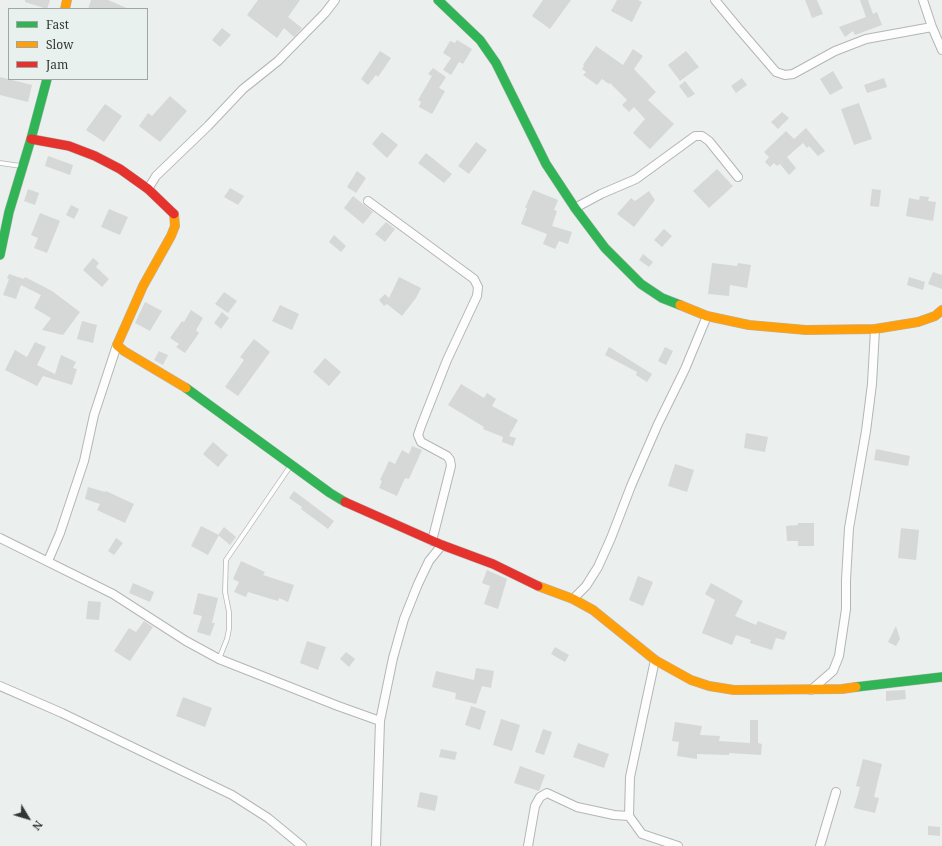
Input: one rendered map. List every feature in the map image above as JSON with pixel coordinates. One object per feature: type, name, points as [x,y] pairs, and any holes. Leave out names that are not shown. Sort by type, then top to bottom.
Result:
[{"type":"street","points":[[148,189],[156,176],[208,126],[243,89],[278,61],[335,0]]},
{"type":"street","points":[[438,0],[480,40],[496,63],[546,164],[575,208],[605,248],[641,284],[662,298],[707,316],[749,325],[806,330],[875,329],[918,322],[935,316],[942,310]]},
{"type":"street","points":[[715,0],[776,72],[785,75],[793,74],[835,51],[866,39],[932,27]]},
{"type":"street","points":[[923,0],[942,50]]},
{"type":"street","points":[[0,255],[9,212],[31,140],[47,80]]},
{"type":"street","points":[[575,208],[601,194],[636,179],[695,136],[702,136],[709,141],[738,177]]},
{"type":"street","points":[[31,140],[68,146],[95,156],[120,168],[148,189],[175,215],[175,226],[143,286],[118,345],[94,415],[84,461],[60,533],[48,561]]},
{"type":"street","points":[[368,201],[474,279],[478,287],[477,296],[447,360],[418,435],[421,442],[447,456],[450,460],[451,466],[432,541]]},
{"type":"street","points":[[573,599],[586,586],[598,567],[634,479],[658,424],[685,369],[707,316]]},
{"type":"street","points":[[811,690],[833,671],[839,656],[846,609],[849,528],[866,431],[872,384],[875,329]]},
{"type":"street","points":[[118,345],[178,382],[330,493],[351,506],[442,546],[493,564],[528,582],[573,599],[593,610],[656,660],[691,680],[709,686],[734,690],[842,690],[942,677]]},
{"type":"street","points":[[0,538],[113,594],[186,641],[219,658],[338,706],[380,721]]},
{"type":"street","points":[[376,846],[380,721],[393,658],[404,619],[418,584],[429,561],[442,546]]},
{"type":"street","points":[[656,660],[630,777],[629,816],[642,834],[678,846]]},
{"type":"street","points":[[0,686],[62,713],[232,795],[268,818],[302,846]]},
{"type":"street","points":[[820,846],[836,792]]},
{"type":"street","points":[[528,846],[536,806],[540,798],[547,793],[577,807],[614,815],[629,816]]},
{"type":"lane","points":[[0,163],[22,166]]},
{"type":"lane","points":[[219,658],[227,639],[229,629],[229,612],[225,592],[226,560],[291,465]]},
{"type":"building","points":[[25,0],[50,0],[47,8],[25,2]]},
{"type":"building","points":[[91,0],[108,0],[127,8],[88,8]]},
{"type":"building","points":[[258,0],[300,0],[288,17],[302,28],[294,37],[284,28],[277,38],[247,15]]},
{"type":"building","points":[[543,0],[571,0],[550,29],[532,16]]},
{"type":"building","points":[[617,0],[638,0],[642,2],[632,22],[611,11]]},
{"type":"building","points":[[805,0],[817,0],[823,14],[812,18]]},
{"type":"building","points":[[860,0],[868,0],[873,14],[877,12],[882,25],[855,35],[853,31],[845,37],[839,27],[866,17]]},
{"type":"building","points":[[222,28],[231,35],[220,47],[212,40]]},
{"type":"building","points":[[457,40],[472,49],[463,64],[459,62],[451,75],[443,70],[451,58],[443,53],[450,41],[455,43]]},
{"type":"building","points":[[596,46],[623,65],[633,49],[643,56],[634,69],[656,92],[648,100],[674,124],[650,149],[633,133],[645,119],[634,107],[629,112],[622,105],[627,100],[610,83],[609,84],[602,79],[597,85],[583,75],[586,72],[582,69],[584,66],[583,65]]},
{"type":"building","points":[[380,51],[391,58],[378,77],[376,75],[368,85],[361,79]]},
{"type":"building","points":[[686,51],[699,67],[680,81],[668,65]]},
{"type":"building","points":[[433,68],[446,77],[439,88],[445,91],[432,114],[419,107],[421,102],[418,100],[432,76],[428,74]]},
{"type":"building","points":[[833,71],[843,88],[830,95],[820,79]]},
{"type":"building","points":[[0,77],[32,85],[28,102],[0,95]]},
{"type":"building","points":[[742,78],[747,85],[736,93],[731,86]]},
{"type":"building","points":[[884,78],[887,87],[867,93],[864,85]]},
{"type":"building","points":[[685,81],[695,94],[688,98],[679,86]]},
{"type":"building","points":[[170,96],[187,111],[160,142],[139,126],[148,113],[152,116]]},
{"type":"building","points":[[859,103],[872,139],[854,145],[841,109]]},
{"type":"building","points":[[105,104],[122,116],[104,142],[86,130]]},
{"type":"building","points":[[782,112],[789,118],[778,129],[771,122]]},
{"type":"building","points":[[806,128],[825,151],[818,156],[809,146],[807,148],[803,143],[787,157],[796,168],[789,175],[780,164],[777,166],[774,163],[770,167],[765,162],[769,157],[764,152],[786,131],[794,139]]},
{"type":"building","points":[[382,132],[398,145],[387,158],[372,144]]},
{"type":"building","points":[[476,142],[487,150],[469,174],[458,166]]},
{"type":"building","points":[[426,153],[452,174],[444,183],[418,163]]},
{"type":"building","points":[[48,156],[73,165],[70,175],[45,166]]},
{"type":"building","points":[[717,169],[733,186],[709,208],[693,191]]},
{"type":"building","points":[[357,171],[366,178],[356,193],[347,187]]},
{"type":"building","points":[[230,188],[244,196],[238,205],[224,197]]},
{"type":"building","points":[[28,189],[39,193],[35,205],[24,201]]},
{"type":"building","points":[[872,189],[881,190],[879,207],[870,206]]},
{"type":"building","points":[[533,190],[558,200],[554,210],[557,211],[552,226],[572,232],[568,244],[559,241],[555,249],[543,244],[547,234],[521,224],[527,208],[525,208]]},
{"type":"building","points":[[649,191],[655,200],[634,227],[617,214],[631,198],[635,201]]},
{"type":"building","points":[[353,196],[373,212],[363,224],[344,208]]},
{"type":"building","points":[[920,196],[929,197],[928,201],[936,202],[933,221],[906,216],[909,198],[919,200]]},
{"type":"building","points":[[71,205],[79,209],[74,219],[66,215]]},
{"type":"building","points":[[109,209],[128,217],[120,235],[101,227]]},
{"type":"building","points":[[40,213],[60,221],[47,253],[34,248],[38,238],[31,235]]},
{"type":"building","points":[[386,222],[395,229],[385,242],[375,234]]},
{"type":"building","points":[[664,229],[672,236],[662,247],[654,240]]},
{"type":"building","points":[[334,235],[346,246],[341,252],[329,242]]},
{"type":"building","points":[[643,254],[653,262],[649,267],[639,260]]},
{"type":"building","points":[[93,258],[99,263],[96,267],[109,279],[102,287],[83,270]]},
{"type":"building","points":[[712,263],[737,266],[738,263],[751,265],[747,288],[730,285],[729,296],[708,294]]},
{"type":"building","points":[[933,272],[942,275],[942,289],[928,284]]},
{"type":"building","points":[[9,274],[24,279],[25,277],[52,291],[80,312],[63,335],[42,330],[51,318],[34,308],[41,295],[21,285],[16,299],[3,295],[9,279],[7,278]]},
{"type":"building","points":[[399,277],[421,288],[416,298],[402,316],[387,304],[384,306],[379,300],[385,294],[389,298]]},
{"type":"building","points":[[909,277],[925,282],[923,290],[907,285]]},
{"type":"building","points":[[224,292],[237,301],[228,313],[215,304]]},
{"type":"building","points":[[145,302],[162,311],[150,331],[135,323]]},
{"type":"building","points":[[280,305],[299,314],[292,330],[272,321]]},
{"type":"building","points":[[191,310],[203,318],[196,330],[199,333],[185,353],[176,347],[179,344],[170,338],[182,321],[184,322]]},
{"type":"building","points":[[222,312],[229,318],[221,329],[214,323]]},
{"type":"building","points":[[82,321],[97,325],[93,343],[77,339]]},
{"type":"building","points":[[254,339],[270,352],[238,396],[225,387],[244,360],[240,357]]},
{"type":"building","points":[[35,342],[46,347],[37,365],[55,374],[61,355],[76,362],[73,368],[77,369],[72,385],[43,376],[37,386],[5,370],[15,350],[27,357]]},
{"type":"building","points":[[609,347],[652,374],[647,382],[636,375],[637,372],[605,355]]},
{"type":"building","points":[[665,347],[673,351],[666,365],[658,361]]},
{"type":"building","points":[[159,351],[168,355],[163,365],[154,360]]},
{"type":"building","points":[[325,358],[341,372],[329,386],[313,372]]},
{"type":"building","points":[[461,384],[484,398],[487,393],[496,399],[492,406],[518,420],[509,436],[516,438],[513,446],[502,442],[503,437],[483,429],[484,427],[448,405]]},
{"type":"building","points":[[746,433],[768,437],[765,452],[744,448]]},
{"type":"building","points":[[213,442],[228,455],[218,467],[203,454]]},
{"type":"building","points":[[412,446],[422,450],[409,479],[405,478],[397,496],[379,488],[382,481],[380,480],[389,461],[395,464],[402,450],[409,454]]},
{"type":"building","points":[[876,449],[910,456],[908,466],[874,460]]},
{"type":"building","points":[[675,464],[694,470],[687,492],[668,486]]},
{"type":"building","points":[[88,487],[106,491],[134,504],[125,523],[97,510],[100,504],[85,499]]},
{"type":"building","points":[[294,491],[334,521],[328,529],[289,498]]},
{"type":"building","points":[[798,523],[814,523],[814,546],[798,546],[798,541],[787,541],[786,526],[798,525]]},
{"type":"building","points":[[201,526],[219,535],[208,555],[191,546]]},
{"type":"building","points":[[224,527],[236,537],[230,545],[218,535]]},
{"type":"building","points":[[901,528],[919,530],[916,560],[898,558]]},
{"type":"building","points":[[116,538],[123,543],[114,555],[108,551]]},
{"type":"building","points":[[241,561],[265,572],[263,575],[294,585],[288,602],[279,598],[278,601],[248,592],[246,597],[234,592],[239,582],[233,579]]},
{"type":"building","points":[[487,570],[507,579],[498,609],[484,604],[490,586],[482,583]]},
{"type":"building","points":[[638,576],[653,582],[643,606],[629,600]]},
{"type":"building","points":[[133,583],[154,592],[150,602],[129,593]]},
{"type":"building","points":[[711,583],[743,601],[735,616],[756,625],[758,621],[787,632],[784,640],[776,638],[772,650],[750,643],[751,640],[736,635],[732,645],[702,633],[715,600],[705,594]]},
{"type":"building","points":[[198,593],[218,598],[212,623],[215,623],[210,636],[197,632],[202,616],[193,614]]},
{"type":"building","points":[[88,601],[101,602],[99,620],[86,619]]},
{"type":"building","points":[[144,621],[153,627],[130,661],[114,651],[129,628],[136,632]]},
{"type":"building","points":[[896,626],[900,639],[896,646],[888,642]]},
{"type":"building","points":[[307,641],[326,647],[318,670],[300,663]]},
{"type":"building","points":[[555,647],[569,655],[565,662],[551,654]]},
{"type":"building","points":[[346,652],[355,659],[349,667],[340,659]]},
{"type":"building","points":[[476,668],[494,671],[491,688],[482,686],[476,704],[455,699],[456,693],[432,687],[436,671],[474,680]]},
{"type":"building","points":[[905,690],[906,699],[886,701],[886,691]]},
{"type":"building","points":[[183,697],[212,708],[205,727],[176,716]]},
{"type":"building","points":[[471,706],[486,711],[480,730],[465,725]]},
{"type":"building","points":[[501,719],[520,725],[512,751],[493,745]]},
{"type":"building","points":[[750,720],[758,720],[758,743],[762,744],[761,755],[729,753],[729,755],[697,754],[697,759],[677,756],[679,742],[672,741],[675,722],[702,726],[700,735],[720,736],[719,741],[750,743]]},
{"type":"building","points":[[543,729],[552,732],[544,755],[535,752]]},
{"type":"building","points":[[578,743],[609,754],[604,768],[573,757]]},
{"type":"building","points":[[441,749],[457,752],[455,760],[439,757]]},
{"type":"building","points":[[863,759],[882,764],[874,797],[879,798],[875,813],[854,808],[860,787],[856,786]]},
{"type":"building","points":[[520,766],[545,775],[539,791],[514,783]]},
{"type":"building","points":[[420,792],[438,796],[435,811],[417,807]]},
{"type":"building","points":[[928,826],[940,827],[940,836],[928,835]]},
{"type":"traffic: fast","points":[[438,0],[480,40],[496,63],[546,164],[575,208],[605,248],[641,284],[662,298],[680,305]]},
{"type":"traffic: fast","points":[[0,255],[9,212],[47,80]]},
{"type":"traffic: fast","points":[[186,388],[330,493],[345,502]]},
{"type":"traffic: fast","points":[[856,687],[942,677]]},
{"type":"traffic: slow","points":[[65,8],[67,0]]},
{"type":"traffic: slow","points":[[174,214],[175,226],[171,236],[143,286],[117,345],[124,351],[186,388]]},
{"type":"traffic: slow","points":[[680,305],[707,316],[749,325],[806,330],[875,329],[918,322],[935,316],[942,310]]},
{"type":"traffic: slow","points":[[538,586],[573,599],[593,610],[655,660],[691,680],[709,686],[734,690],[842,689],[856,687]]},
{"type":"traffic: jam","points":[[31,139],[69,146],[95,156],[120,169],[148,189],[174,214]]},
{"type":"traffic: jam","points":[[345,502],[442,545],[493,564],[538,586]]}]
